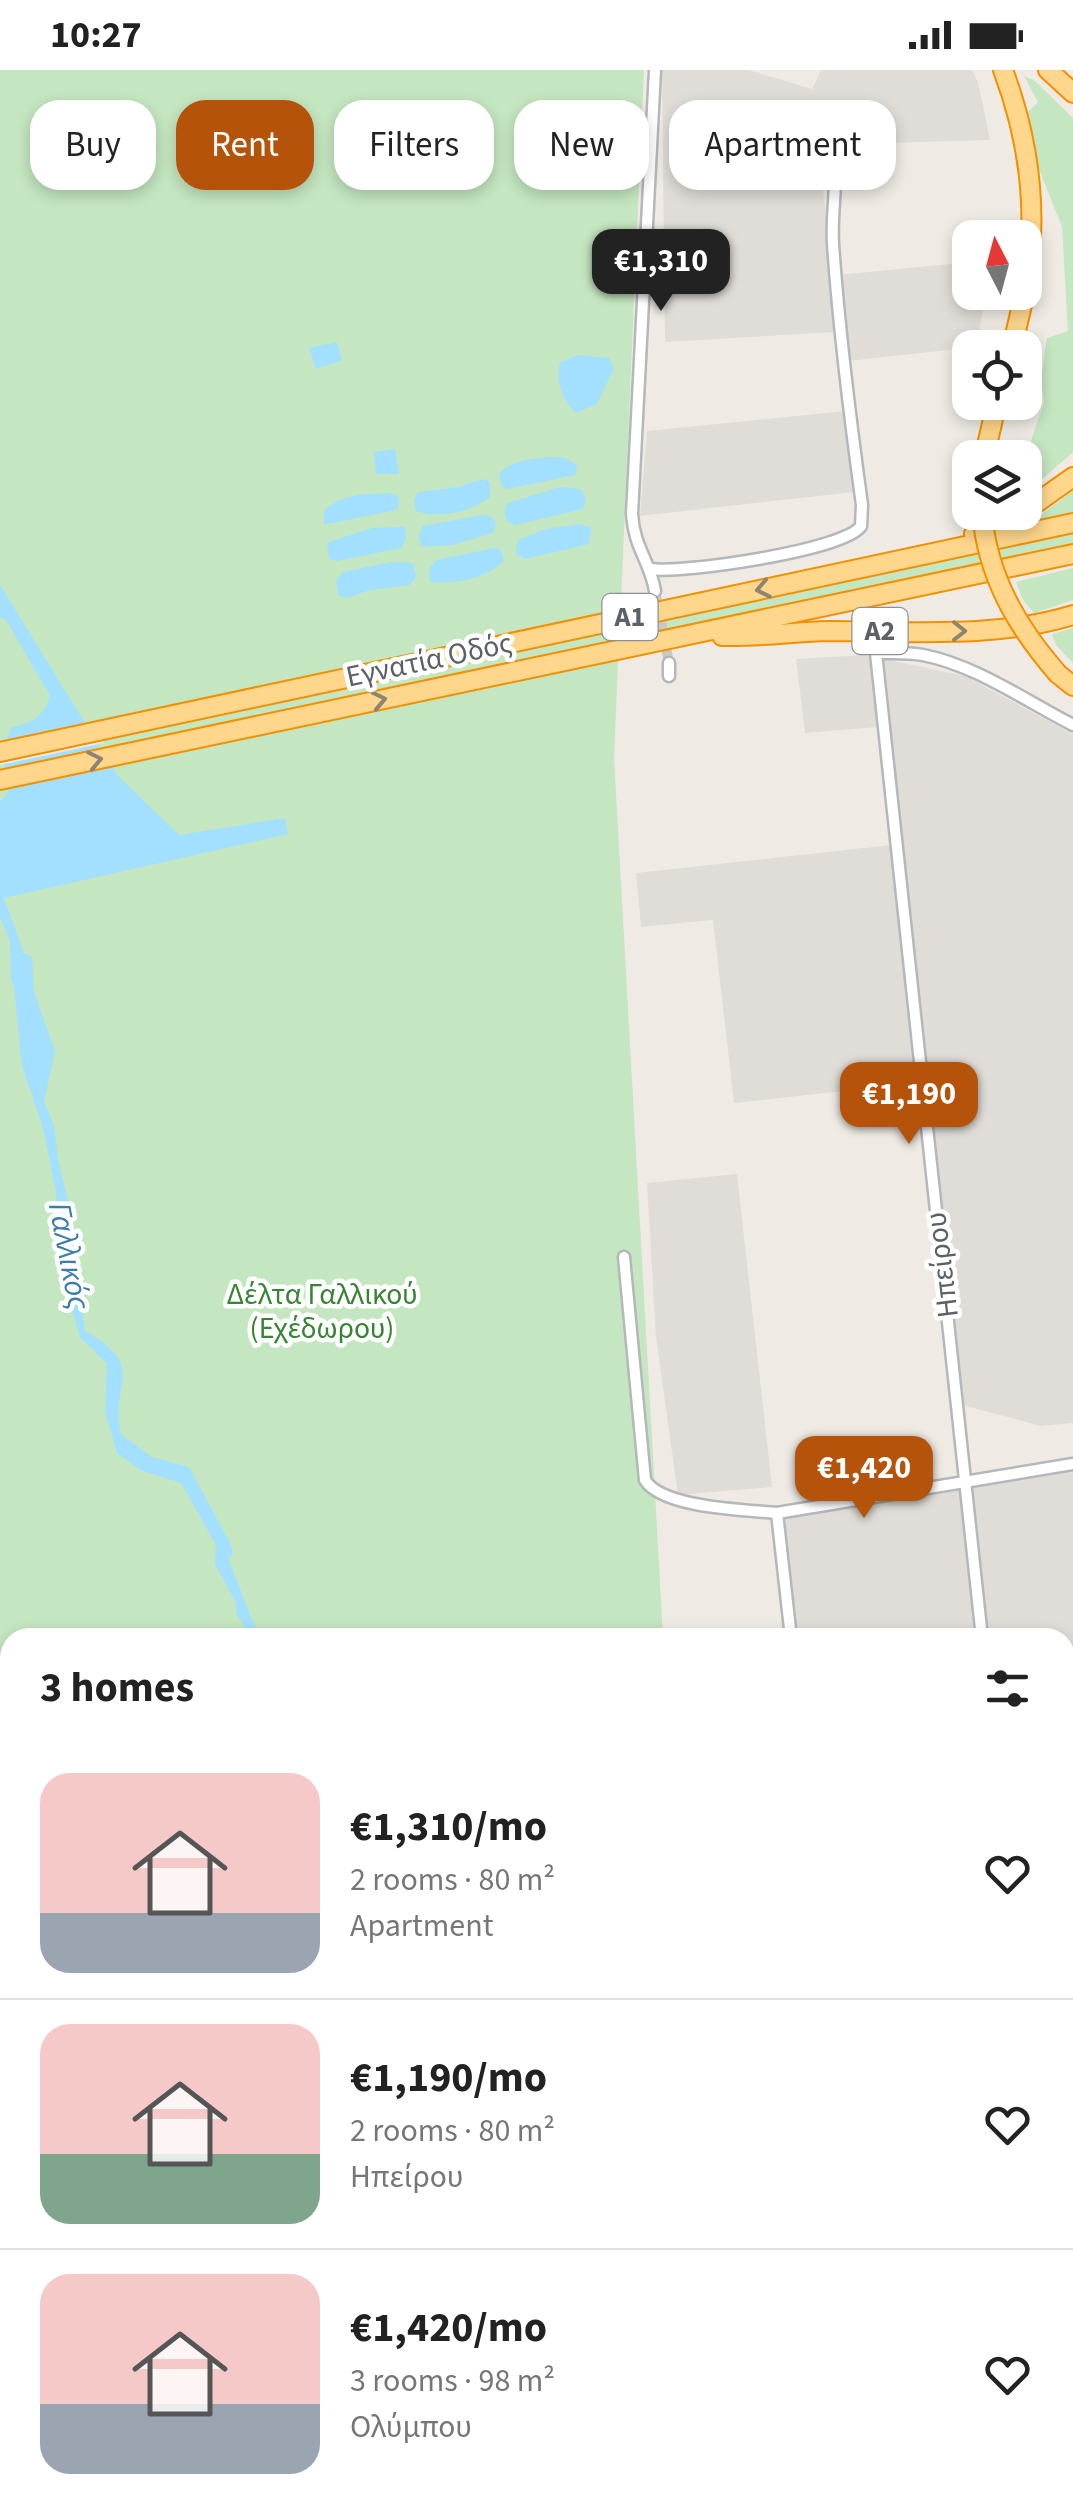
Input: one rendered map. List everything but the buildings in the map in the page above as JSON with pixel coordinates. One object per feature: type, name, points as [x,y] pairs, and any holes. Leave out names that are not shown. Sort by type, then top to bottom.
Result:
[{"type":"highway","points":[[1003,70],[1023,130],[1032,220]]},
{"type":"highway","points":[[1048,70],[1073,93]]},
{"type":"highway","name":"Α2","points":[[1042,499],[1073,477]]},
{"type":"highway","name":"Α1","points":[[859,568],[1073,522]]},
{"type":"highway","name":"Α2","points":[[859,568],[983,530]]},
{"type":"highway","points":[[984,530],[1006,602],[1026,635],[1066,680]]},
{"type":"highway","name":"Α1","points":[[686,636],[1073,554]]},
{"type":"highway","name":"Εγνατία Οδός","points":[[0,752],[859,568]]},
{"type":"highway","name":"Α2","points":[[686,636],[990,630],[1020,628],[1073,616]]},
{"type":"highway","name":"Εγνατία Οδός","points":[[0,780],[686,636]]},
{"type":"street","points":[[655,70],[632,514],[637,549],[651,569],[655,591]]},
{"type":"street","points":[[651,569],[690,569],[802,550],[848,538],[860,526],[862,505],[841,360],[832,237],[836,190]]},
{"type":"street","name":"Ηπείρου","points":[[981,1628],[876,653],[912,654],[967,670],[1073,725]]},
{"type":"street","points":[[668,663],[669,676]]},
{"type":"street","points":[[624,1257],[645,1480],[657,1494],[730,1509],[777,1513],[1073,1464]]},
{"type":"street","points":[[777,1513],[789,1628]]},
{"type":"shaded area","points":[[662,70],[749,70],[812,89],[821,70],[972,70],[990,140],[896,143],[896,100],[669,100],[669,190],[823,190],[834,332],[665,342]]},
{"type":"shaded area","points":[[952,264],[952,310],[983,310],[979,330],[952,330],[952,350],[847,361],[838,275]]},
{"type":"shaded area","points":[[846,411],[854,492],[640,516],[647,431]]},
{"type":"shaded area","points":[[865,655],[965,676],[1073,734],[1073,1423],[1041,1426],[951,1402],[917,1083],[734,1103],[713,920],[641,927],[636,873],[891,845],[878,727],[805,733],[796,659]]},
{"type":"shaded area","points":[[737,1174],[772,1487],[678,1495],[656,1337],[647,1183]]},
{"type":"shaded area","points":[[1073,1467],[1073,1628],[791,1628],[780,1527],[785,1518]]},
{"type":"green space","name":"Δέλτα Γαλλικού (Εχέδωρου)","points":[[0,70],[644,70],[643,100],[514,100],[514,190],[639,190],[620,625],[1073,528],[1073,543],[619,641],[614,757],[662,1628],[0,1628]]},
{"type":"green space","points":[[1024,76],[1035,81],[1073,118],[1073,452],[1042,479],[1042,440],[1031,440],[1038,420],[1042,420],[1047,338],[1068,331],[1062,227],[1033,154],[1025,115],[1038,102]]},
{"type":"green space","points":[[1073,491],[1073,517],[1042,525],[1042,514]]},
{"type":"green space","points":[[1073,568],[1073,600],[1034,613],[1016,582]]},
{"type":"green space","points":[[1073,628],[1073,663],[1056,645],[1052,634]]},
{"type":"water","points":[[337,342],[342,360],[316,369],[309,348]]},
{"type":"water","points":[[578,355],[609,358],[614,368],[597,404],[576,413],[561,390],[559,369],[560,362]]},
{"type":"water","points":[[395,449],[399,474],[376,474],[374,452]]},
{"type":"water","points":[[563,457],[577,465],[575,475],[507,489],[502,486],[499,474],[512,465]]},
{"type":"water","points":[[482,479],[490,482],[490,497],[474,507],[445,514],[416,511],[414,500],[418,492],[458,487]]},
{"type":"water","points":[[560,487],[581,489],[586,498],[583,509],[515,525],[507,521],[504,511],[508,503]]},
{"type":"water","points":[[392,493],[399,497],[398,509],[324,524],[324,511],[339,501]]},
{"type":"water","points":[[482,515],[492,517],[496,524],[493,533],[453,545],[421,547],[419,535],[423,526]]},
{"type":"water","points":[[581,524],[591,528],[589,544],[525,559],[516,554],[518,540],[546,529]]},
{"type":"water","points":[[405,527],[406,539],[401,548],[337,561],[329,559],[327,543],[372,528]]},
{"type":"water","points":[[500,549],[504,560],[489,572],[460,581],[430,582],[429,568],[437,560]]},
{"type":"water","points":[[391,562],[413,563],[416,576],[410,585],[370,590],[347,598],[338,595],[336,580],[343,572]]},
{"type":"water","name":"Γαλλικός","points":[[0,585],[117,775],[179,835],[285,818],[288,834],[4,898],[24,953],[32,957],[34,992],[55,1051],[44,1102],[54,1125],[73,1222],[68,1243],[77,1270],[85,1331],[105,1344],[122,1367],[118,1417],[121,1434],[152,1457],[189,1467],[230,1543],[233,1552],[229,1561],[256,1628],[246,1628],[237,1615],[235,1601],[215,1564],[216,1545],[181,1483],[140,1470],[117,1453],[105,1411],[107,1364],[80,1337],[65,1286],[64,1261],[56,1237],[56,1192],[43,1128],[22,1066],[10,941],[0,917],[0,802],[8,792],[4,751],[12,727],[36,718],[50,696],[6,620],[0,617]]},
{"type":"pier","points":[[92,723],[104,743],[0,765],[1,743]]},
{"type":"tunnel","points":[[655,591],[669,663]]}]
